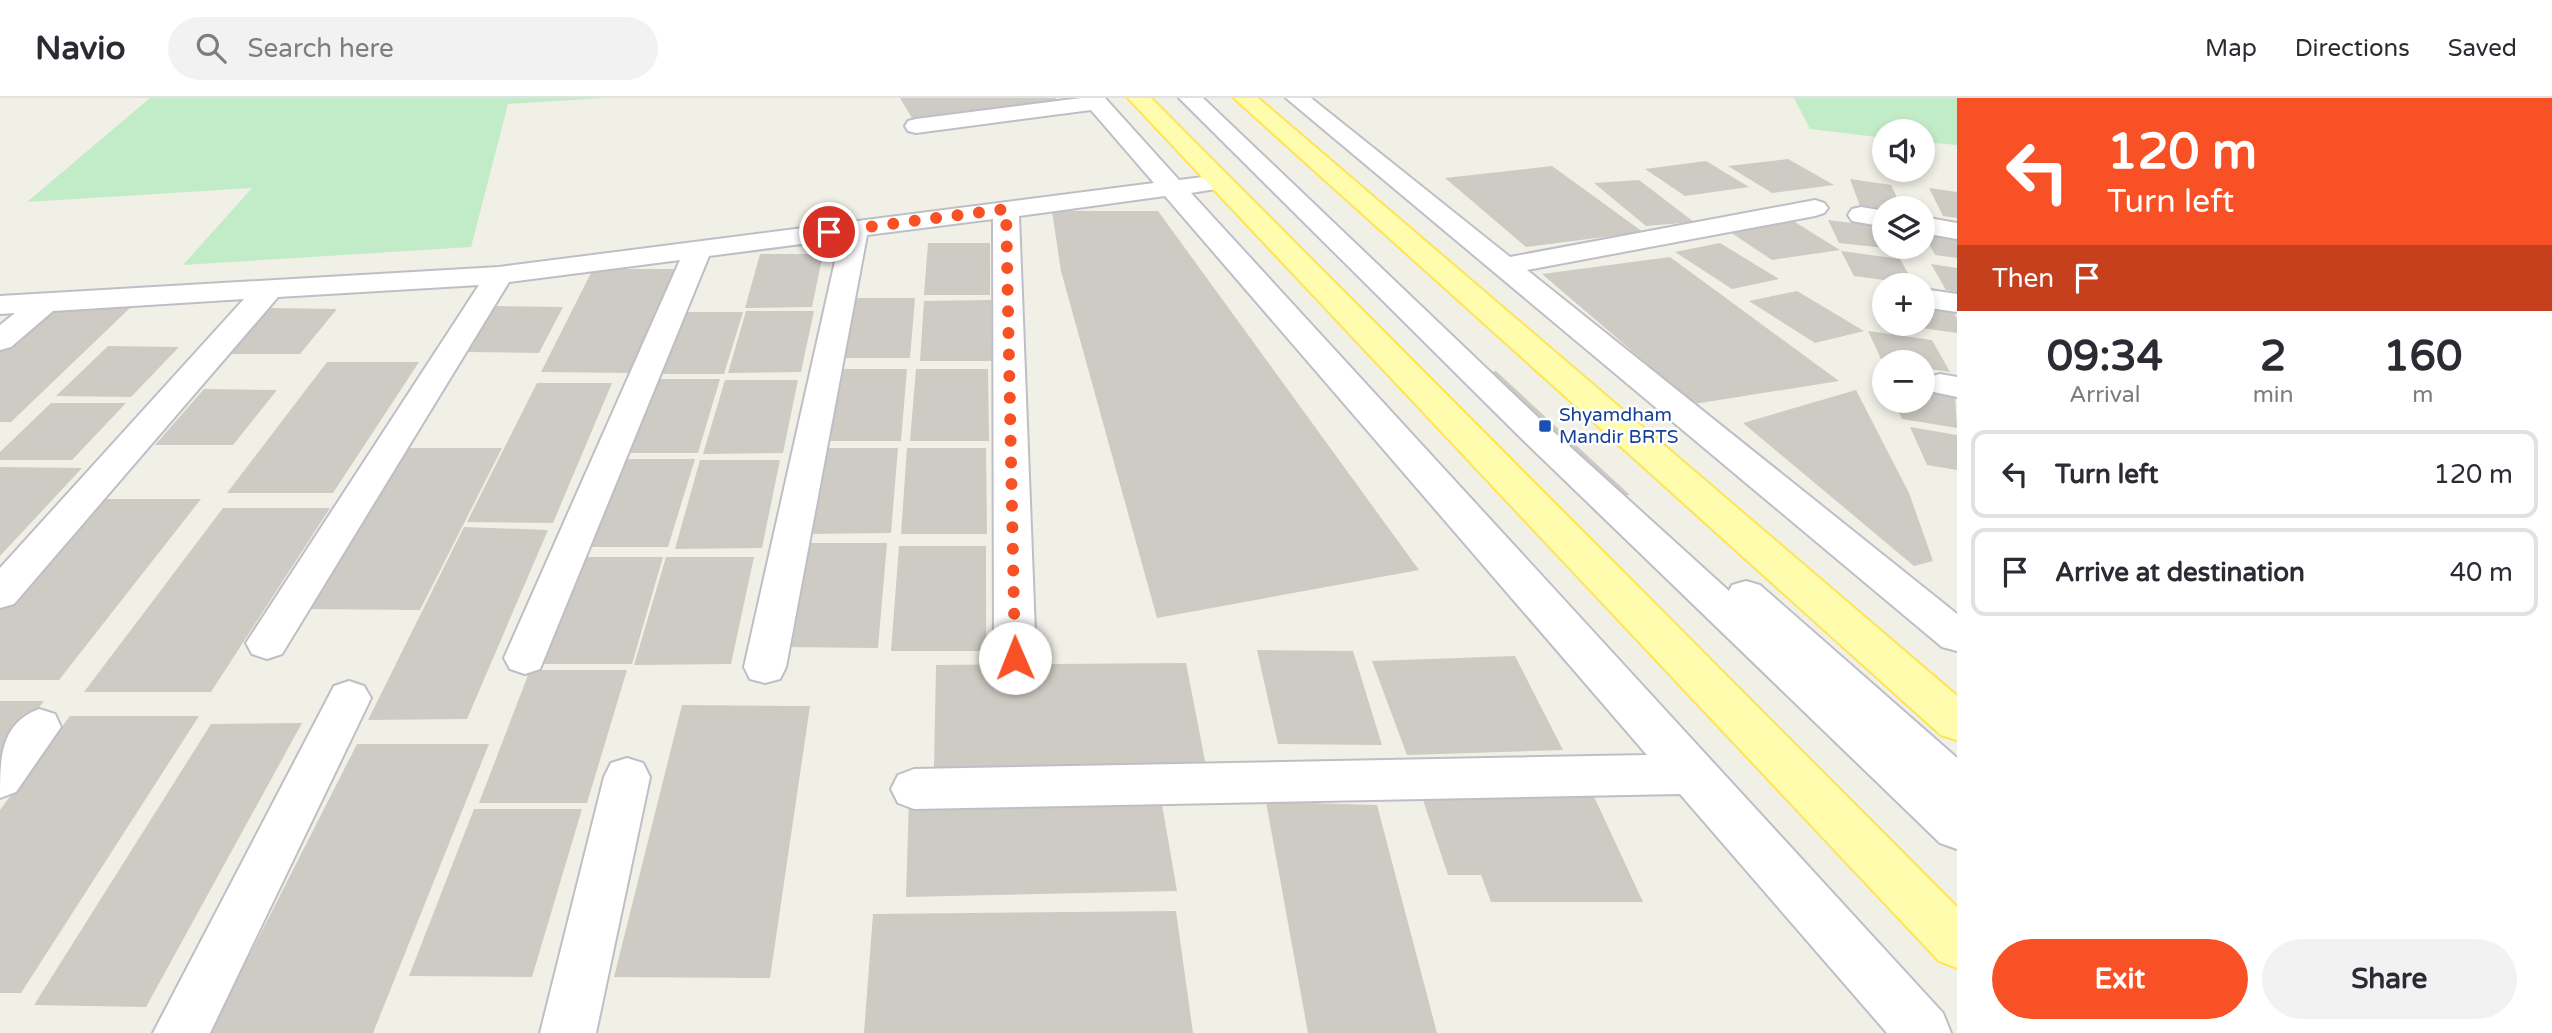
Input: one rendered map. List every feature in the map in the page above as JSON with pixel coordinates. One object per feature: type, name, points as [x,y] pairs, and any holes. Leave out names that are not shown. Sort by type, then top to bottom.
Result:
[{"type":"main road","points":[[1139,98],[1957,943]]},
{"type":"main road","points":[[1245,98],[1957,722]]},
{"type":"street","points":[[1190,98],[1533,431],[1957,828]]},
{"type":"street","points":[[1216,98],[1270,153],[1492,361],[1957,786]]},
{"type":"street","points":[[1297,98],[1957,636]]},
{"type":"street","points":[[916,126],[1094,100],[1923,1033]]},
{"type":"street","points":[[0,304],[499,275],[1219,182]]},
{"type":"street","points":[[1506,266],[1815,208]]},
{"type":"street","points":[[1006,209],[1015,658]]},
{"type":"street","points":[[1935,227],[1957,230]]},
{"type":"street","points":[[765,667],[855,229]]},
{"type":"street","points":[[525,659],[698,249]]},
{"type":"street","points":[[267,643],[499,275]]},
{"type":"street","points":[[0,594],[268,289]]},
{"type":"street","points":[[1935,300],[1957,303]]},
{"type":"street","points":[[0,341],[45,302]]},
{"type":"street","points":[[181,1033],[349,698]]},
{"type":"street","points":[[0,778],[39,727]]},
{"type":"street","points":[[914,789],[1692,774]]},
{"type":"street","points":[[568,1033],[627,777]]},
{"type":"green space","points":[[150,98],[604,98],[508,104],[471,247],[183,265],[252,188],[27,202]]},
{"type":"green space","points":[[1794,98],[1957,98],[1957,145],[1935,143],[1935,119],[1872,119],[1872,136],[1810,129]]},
{"type":"building","points":[[900,98],[1055,98],[1059,102],[913,120]]},
{"type":"building","points":[[1788,159],[1834,185],[1772,193],[1728,166]]},
{"type":"building","points":[[1706,161],[1749,187],[1685,196],[1645,169]]},
{"type":"building","points":[[1552,166],[1643,232],[1526,247],[1445,178]]},
{"type":"building","points":[[1850,179],[1891,185],[1896,196],[1872,196],[1872,208],[1860,206]]},
{"type":"building","points":[[1639,180],[1694,222],[1646,226],[1594,183]]},
{"type":"building","points":[[1929,188],[1957,192],[1957,218],[1943,216]]},
{"type":"building","points":[[1052,211],[1158,211],[1419,570],[1157,618],[1061,271]]},
{"type":"building","points":[[1790,219],[1840,250],[1772,260],[1724,228]]},
{"type":"building","points":[[1828,220],[1872,226],[1872,247],[1839,243]]},
{"type":"building","points":[[1935,233],[1957,236],[1957,258],[1935,255]]},
{"type":"building","points":[[928,243],[990,243],[990,295],[924,295]]},
{"type":"building","points":[[1720,243],[1779,279],[1732,289],[1675,252]]},
{"type":"building","points":[[1841,251],[1872,255],[1872,259],[1900,259],[1908,273],[1872,273],[1872,278],[1854,276]]},
{"type":"building","points":[[760,254],[823,254],[812,307],[745,308]]},
{"type":"building","points":[[1670,257],[1839,381],[1694,404],[1542,274]]},
{"type":"building","points":[[1931,264],[1957,268],[1957,292],[1946,290]]},
{"type":"building","points":[[593,269],[675,269],[634,373],[541,372]]},
{"type":"building","points":[[1797,291],[1864,331],[1815,343],[1749,301]]},
{"type":"building","points":[[849,298],[915,298],[910,358],[839,358]]},
{"type":"building","points":[[991,300],[992,361],[920,361],[924,301]]},
{"type":"building","points":[[1935,304],[1950,306],[1957,318],[1957,333],[1935,330]]},
{"type":"building","points":[[496,306],[563,307],[539,353],[468,352]]},
{"type":"building","points":[[45,307],[131,307],[11,422],[0,422],[0,347]]},
{"type":"building","points":[[270,308],[337,309],[300,354],[229,354]]},
{"type":"building","points":[[746,311],[814,311],[801,372],[728,373]]},
{"type":"building","points":[[674,312],[743,312],[724,374],[652,374]]},
{"type":"building","points":[[1868,331],[1872,332],[1872,336],[1932,340],[1950,372],[1935,370],[1935,350],[1877,350]]},
{"type":"building","points":[[108,346],[179,347],[131,397],[56,396]]},
{"type":"building","points":[[327,362],[419,362],[333,493],[227,493]]},
{"type":"building","points":[[835,369],[907,369],[901,441],[823,441]]},
{"type":"building","points":[[916,369],[988,369],[989,441],[910,441]]},
{"type":"building","points":[[1496,371],[1630,495],[1620,496],[1480,374]]},
{"type":"building","points":[[646,379],[720,379],[698,453],[619,453]]},
{"type":"building","points":[[725,380],[798,380],[783,453],[703,454]]},
{"type":"building","points":[[537,383],[612,383],[553,523],[467,522]]},
{"type":"building","points":[[204,389],[277,390],[233,445],[155,445]]},
{"type":"building","points":[[1856,390],[1909,493],[1933,561],[1914,566],[1743,423]]},
{"type":"building","points":[[1935,392],[1955,395],[1957,428],[1902,419],[1899,413],[1935,413]]},
{"type":"building","points":[[51,403],[126,403],[72,460],[0,460],[0,452]]},
{"type":"building","points":[[1910,427],[1957,435],[1957,470],[1927,465]]},
{"type":"building","points":[[401,448],[502,448],[420,610],[302,609]]},
{"type":"building","points":[[819,448],[898,448],[891,533],[805,534]]},
{"type":"building","points":[[907,448],[986,448],[987,534],[901,534]]},
{"type":"building","points":[[615,459],[695,459],[668,547],[582,547]]},
{"type":"building","points":[[700,460],[780,460],[762,548],[675,549]]},
{"type":"building","points":[[0,467],[82,468],[0,556]]},
{"type":"building","points":[[94,499],[201,499],[59,680],[0,680],[0,606]]},
{"type":"building","points":[[223,508],[330,508],[211,692],[84,692]]},
{"type":"building","points":[[464,527],[548,530],[467,719],[368,720]]},
{"type":"building","points":[[801,543],[887,543],[878,648],[782,647]]},
{"type":"building","points":[[899,546],[986,546],[986,651],[891,651]]},
{"type":"building","points":[[576,557],[663,557],[632,664],[535,664]]},
{"type":"building","points":[[666,557],[754,557],[731,664],[634,665]]},
{"type":"building","points":[[1257,650],[1353,651],[1382,745],[1278,744]]},
{"type":"building","points":[[1515,656],[1563,750],[1407,755],[1372,661]]},
{"type":"building","points":[[1186,663],[1206,766],[934,768],[936,665]]},
{"type":"building","points":[[530,670],[627,670],[587,803],[479,803]]},
{"type":"building","points":[[0,701],[44,701],[0,757]]},
{"type":"building","points":[[682,705],[810,706],[770,978],[614,977]]},
{"type":"building","points":[[70,716],[199,716],[21,993],[0,993],[0,810]]},
{"type":"building","points":[[302,723],[146,1007],[34,1005],[211,724]]},
{"type":"building","points":[[357,744],[489,744],[373,1033],[210,1033]]},
{"type":"building","points":[[1419,788],[1590,788],[1643,902],[1491,902],[1481,875],[1448,875]]},
{"type":"building","points":[[1160,793],[1177,891],[906,897],[909,798]]},
{"type":"building","points":[[1266,802],[1377,805],[1437,1033],[1308,1033]]},
{"type":"building","points":[[474,809],[582,809],[532,977],[409,976]]},
{"type":"building","points":[[1176,911],[1193,1033],[864,1033],[873,914]]},
{"type":"place","name":"Shyamdham Mandir BRTS","points":[[1545,426]]},
{"type":"route","points":[[829,232],[1006,209],[1015,658]]}]
